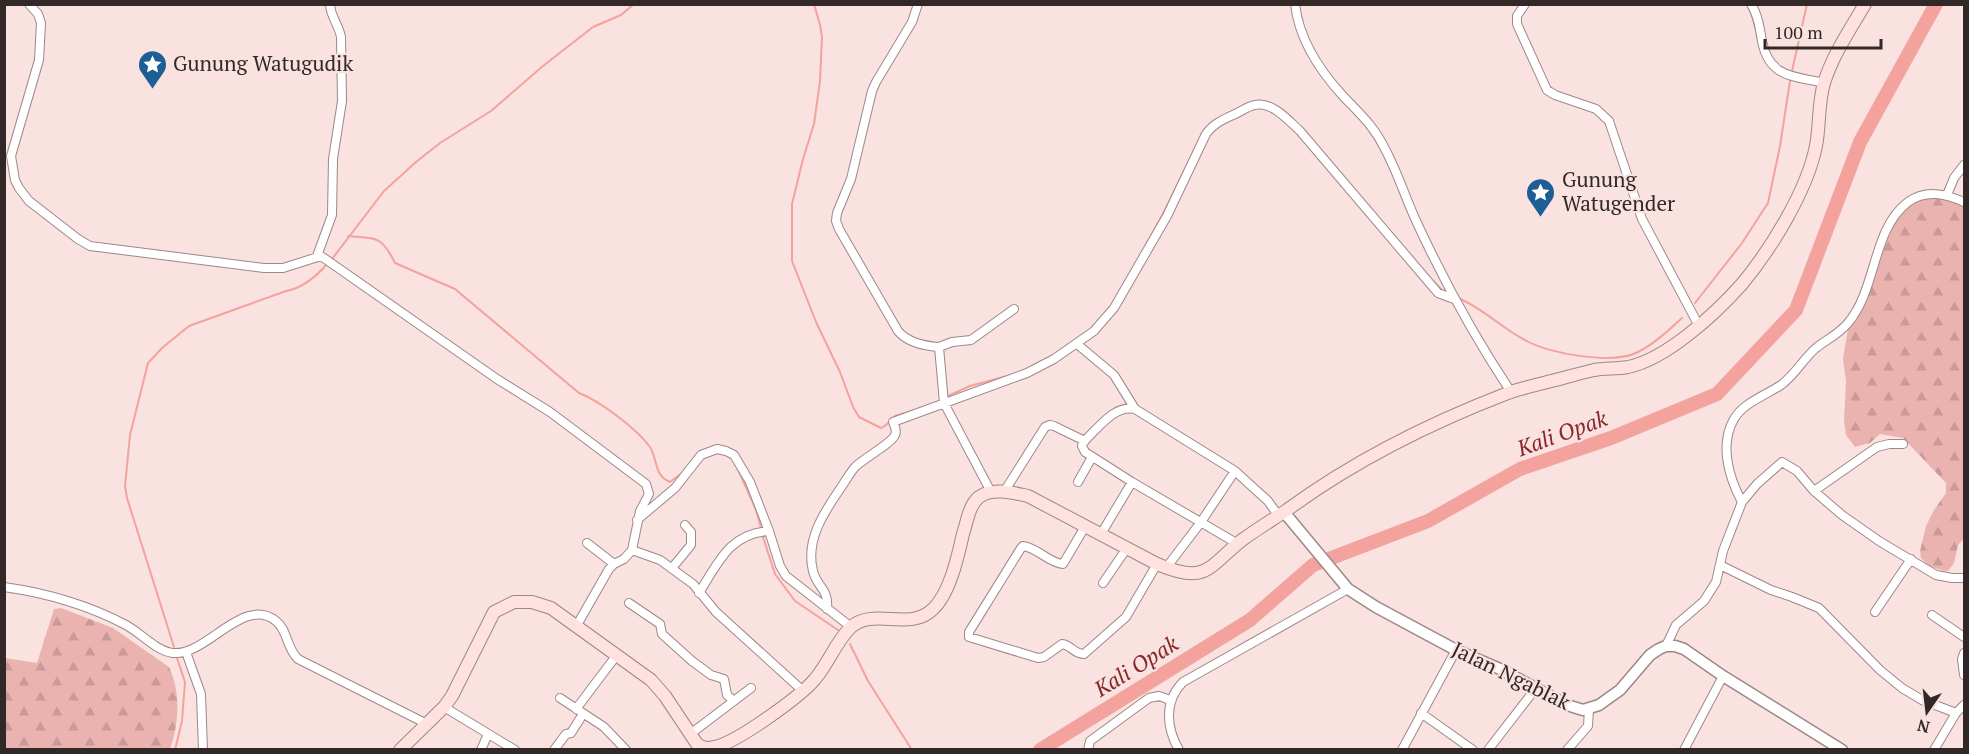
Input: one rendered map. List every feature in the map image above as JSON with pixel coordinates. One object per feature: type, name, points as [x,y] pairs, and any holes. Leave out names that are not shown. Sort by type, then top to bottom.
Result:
[{"type":"main road","points":[[407,748],[444,707],[467,669],[494,612],[514,602],[532,602],[551,608],[577,625],[651,680],[689,735],[701,748],[716,747],[727,743],[803,691],[824,668],[851,627],[869,619],[915,620],[935,608],[954,569],[968,516],[974,502],[980,496],[991,492],[1004,492],[1028,496],[1162,566],[1193,574],[1205,572],[1215,566],[1238,544],[1318,486],[1422,430],[1511,392],[1592,370],[1628,367],[1648,360],[1699,326],[1719,308],[1756,266],[1796,201],[1816,145],[1824,83],[1837,50],[1865,4]]},
{"type":"street","points":[[29,4],[38,14],[41,23],[39,60],[10,156],[15,180],[29,201],[90,246],[274,268],[326,260],[504,384],[550,412],[646,484],[649,494],[637,520],[632,550],[624,559],[609,569],[577,625]]},
{"type":"street","points":[[326,260],[332,215],[333,152],[342,101],[341,37],[330,11],[330,4]]},
{"type":"street","points":[[918,4],[912,22],[872,91],[851,179],[839,206],[837,221],[839,230],[898,331],[907,339],[939,347],[955,341],[965,342],[1014,309]]},
{"type":"street","points":[[1295,4],[1299,24],[1311,53],[1342,95],[1372,126],[1386,150],[1454,299],[1478,342],[1511,392]]},
{"type":"street","points":[[1525,4],[1517,16],[1517,24],[1543,85],[1556,95],[1596,109],[1610,121],[1642,219],[1699,326]]},
{"type":"street","points":[[1751,4],[1761,30],[1765,54],[1775,69],[1785,74],[1824,83]]},
{"type":"street","points":[[827,609],[827,594],[813,572],[813,540],[821,518],[855,467],[893,439],[896,427],[893,422],[1027,373],[1054,359],[1094,331],[1114,308],[1167,216],[1210,129],[1221,121],[1255,105],[1269,107],[1276,111],[1300,131],[1438,293],[1454,299]]},
{"type":"street","points":[[1947,195],[1954,178],[1965,165]]},
{"type":"street","points":[[1742,502],[1734,487],[1726,450],[1734,418],[1743,408],[1784,382],[1817,348],[1848,323],[1856,311],[1889,225],[1900,208],[1911,200],[1929,194],[1947,195],[1965,202]]},
{"type":"street","points":[[1077,344],[1114,375],[1135,409]]},
{"type":"street","points":[[939,347],[944,403],[991,492]]},
{"type":"street","points":[[1238,544],[1092,457],[1082,449],[1085,441],[1118,410],[1128,407],[1135,409],[1235,471],[1281,514]]},
{"type":"street","points":[[1004,492],[1045,427],[1054,426],[1085,441]]},
{"type":"street","points":[[1814,491],[1877,447],[1903,444]]},
{"type":"street","points":[[637,520],[675,488],[701,455],[717,449],[726,451],[734,455],[750,482],[763,531],[786,576],[851,627]]},
{"type":"street","points":[[1078,482],[1092,457]]},
{"type":"street","points":[[1842,750],[1684,649],[1666,646],[1676,625],[1704,601],[1716,582],[1723,551],[1742,502],[1757,484],[1782,462],[1797,471],[1814,491],[1879,541],[1936,575],[1965,578]]},
{"type":"street","points":[[1086,525],[1063,564],[1056,563],[1030,547],[1023,546],[969,632],[969,637],[1035,658],[1044,657],[1062,644],[1083,654],[1126,617],[1162,566],[1201,522],[1235,471]]},
{"type":"street","points":[[1101,534],[1132,482]]},
{"type":"street","name":"Jalan Ngablak","points":[[1281,514],[1309,540],[1348,589],[1376,607],[1456,650],[1500,669],[1567,705],[1583,710],[1611,698],[1631,679],[1650,655],[1666,646]]},
{"type":"street","points":[[672,568],[691,545],[691,532],[685,525]]},
{"type":"street","points":[[699,592],[729,547],[747,536],[763,531]]},
{"type":"street","points":[[587,543],[614,564]]},
{"type":"street","points":[[1102,583],[1127,548]]},
{"type":"street","points":[[632,550],[657,558],[693,584],[716,612],[803,691]]},
{"type":"street","points":[[1875,612],[1911,559]]},
{"type":"street","points":[[1720,565],[1771,590],[1819,608],[1880,670],[1902,688],[1922,700],[1956,713]]},
{"type":"street","points":[[4,587],[50,596],[93,610],[127,626],[170,653],[186,652],[199,647],[238,618],[262,615],[274,619],[281,626],[292,654],[298,659],[427,724]]},
{"type":"street","points":[[1179,750],[1168,716],[1170,700],[1183,682],[1348,589]]},
{"type":"street","points":[[629,603],[660,624],[663,634],[700,667],[711,675],[724,679],[727,695],[734,701]]},
{"type":"street","points":[[1932,615],[1965,637]]},
{"type":"street","points":[[1402,750],[1456,650]]},
{"type":"street","points":[[186,652],[202,702],[203,750]]},
{"type":"street","points":[[554,750],[566,734],[571,733],[579,711],[616,656]]},
{"type":"street","points":[[1964,658],[1965,675]]},
{"type":"street","points":[[1684,750],[1723,676]]},
{"type":"street","points":[[689,735],[751,688]]},
{"type":"street","points":[[1488,750],[1536,688]]},
{"type":"street","points":[[1088,750],[1090,741],[1149,698],[1160,696],[1170,700]]},
{"type":"street","points":[[560,698],[604,727],[626,750]]},
{"type":"street","points":[[1934,750],[1956,713],[1965,705]]},
{"type":"street","points":[[444,707],[515,750]]},
{"type":"street","points":[[1567,750],[1588,726],[1589,709]]},
{"type":"street","points":[[1421,714],[1473,750]]},
{"type":"street","points":[[481,750],[488,734]]},
{"type":"green space","points":[[1929,194],[1964,202],[1964,538],[1958,545],[1954,563],[1948,571],[1929,566],[1921,558],[1920,551],[1926,526],[1946,493],[1946,483],[1903,438],[1880,434],[1870,443],[1855,447],[1846,435],[1844,421],[1846,381],[1843,359],[1849,323],[1881,244],[1901,209]]},
{"type":"green space","points":[[61,608],[113,628],[169,667],[177,697],[177,719],[170,749],[5,749],[5,658],[37,663],[54,609]]},
{"type":"waterway","points":[[332,259],[384,191],[416,162],[440,143],[491,111],[593,27],[621,15],[634,4]]},
{"type":"waterway","points":[[814,4],[822,37],[820,81],[814,124],[792,204],[792,261],[816,322],[859,417],[881,428],[895,416],[915,410]]},
{"type":"waterway","points":[[1792,71],[1807,4]]},
{"type":"waterway","name":"Kali Opak","points":[[1040,750],[1250,620],[1313,565],[1428,521],[1520,469],[1611,438],[1717,394],[1796,310],[1860,142],[1936,4]]},
{"type":"waterway","points":[[1695,303],[1742,243],[1768,203],[1790,81]]},
{"type":"waterway","points":[[1226,114],[1245,105]]},
{"type":"waterway","points":[[1146,245],[1199,140]]},
{"type":"waterway","points":[[348,236],[377,240],[386,247],[395,263],[455,289],[579,393],[607,409],[636,432],[650,447],[661,476],[670,482],[682,473]]},
{"type":"waterway","points":[[174,647],[125,486],[130,435],[148,363],[189,326],[304,285],[328,263]]},
{"type":"waterway","points":[[1433,281],[1443,291]]},
{"type":"waterway","points":[[1458,298],[1535,345],[1549,350],[1598,358],[1627,356],[1638,352],[1656,341],[1682,318]]},
{"type":"waterway","points":[[948,396],[970,386],[1011,375]]},
{"type":"waterway","points":[[737,467],[756,510],[761,528]]},
{"type":"waterway","points":[[762,534],[775,574],[795,601],[838,630]]},
{"type":"waterway","points":[[850,644],[868,681],[912,750]]},
{"type":"waterway","points":[[175,750],[182,721],[185,682],[177,658]]},
{"type":"place","name":"Gunung Watugudik","points":[[152,90]]},
{"type":"place","name":"Gunung Watugender","points":[[1541,218]]}]
